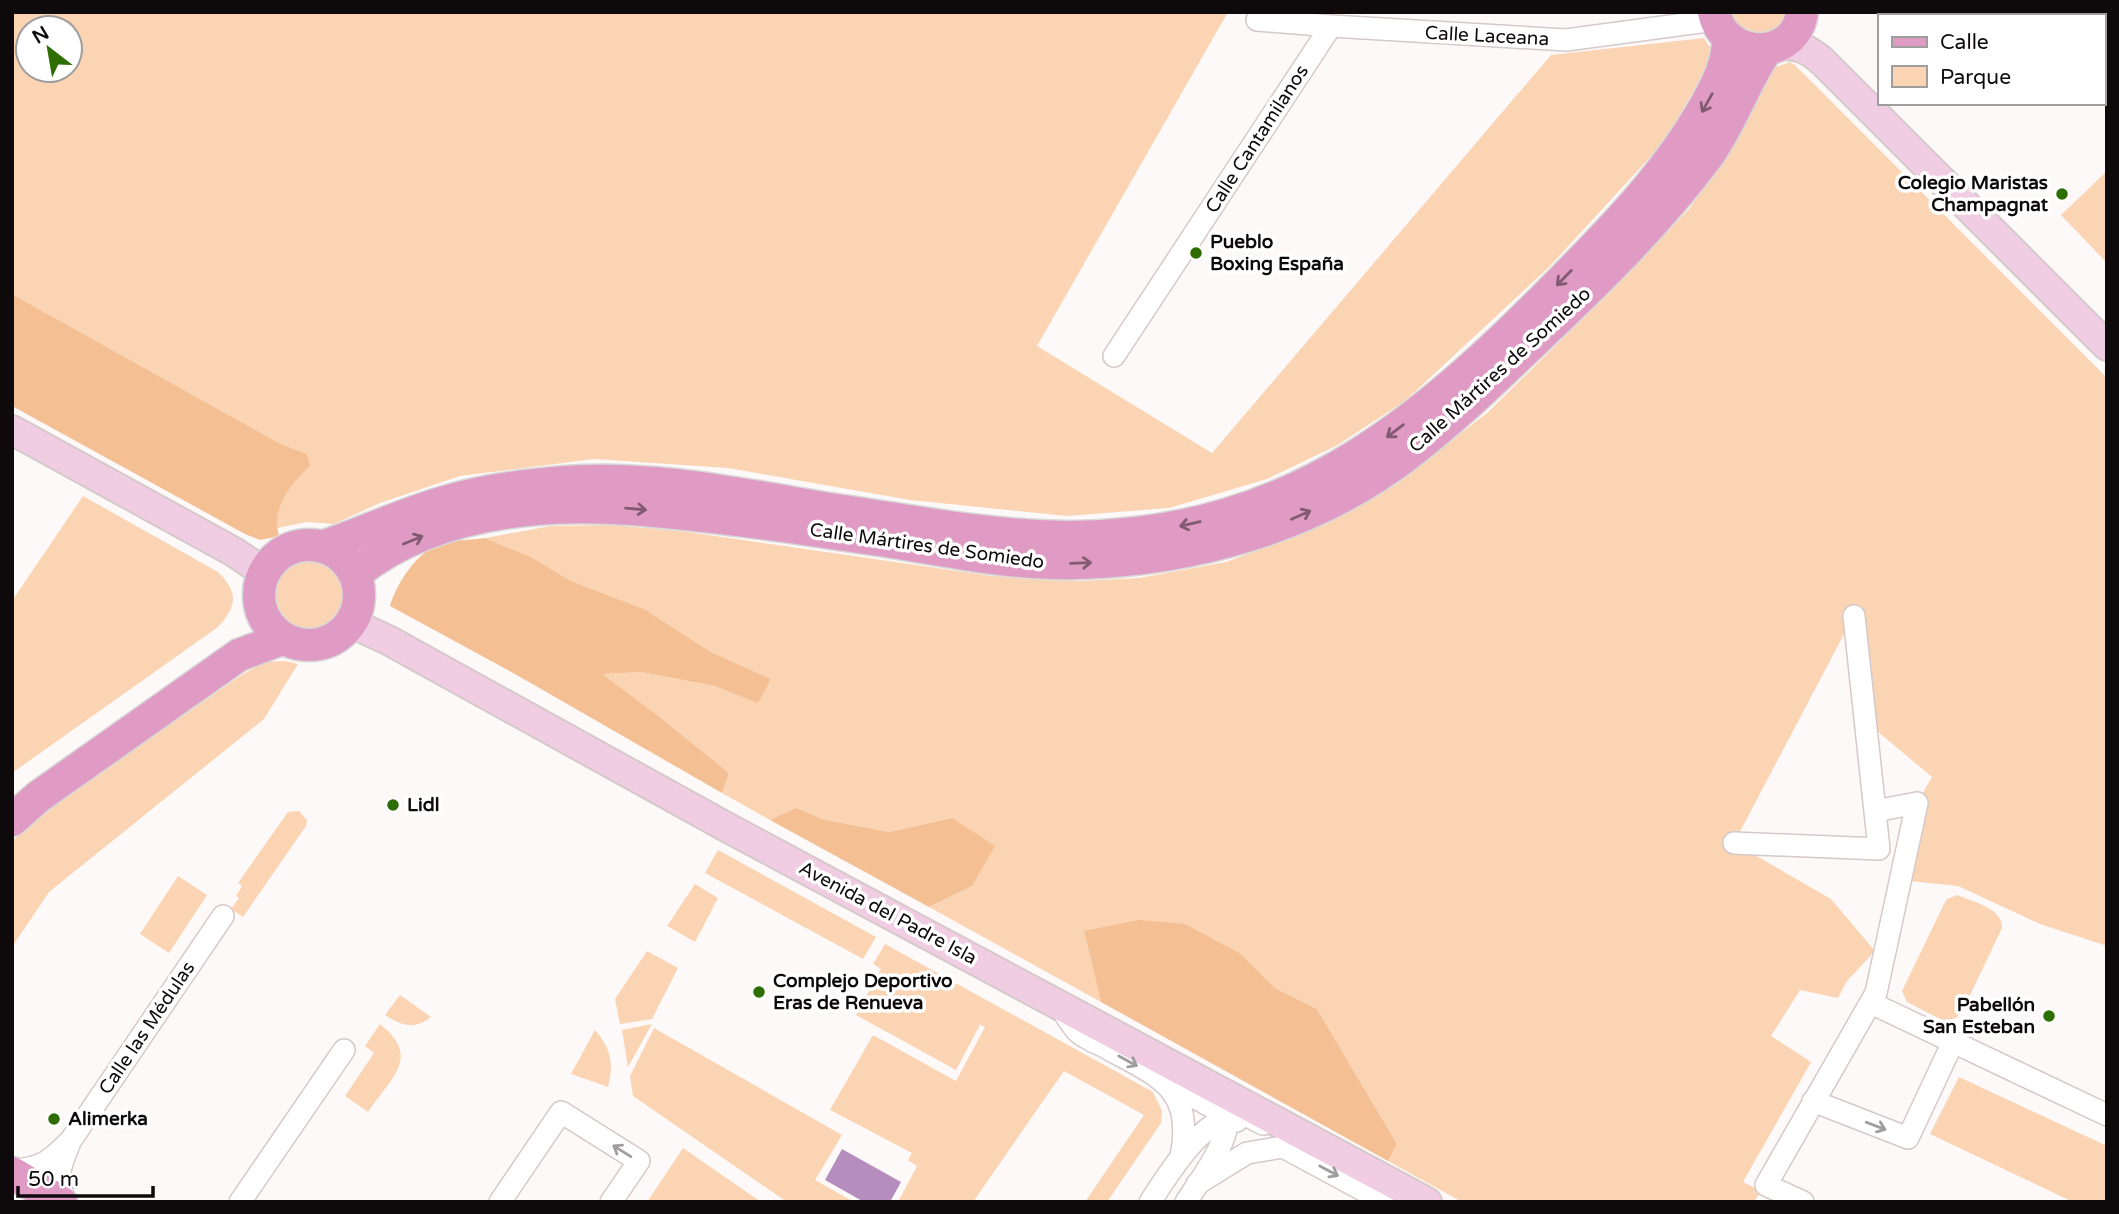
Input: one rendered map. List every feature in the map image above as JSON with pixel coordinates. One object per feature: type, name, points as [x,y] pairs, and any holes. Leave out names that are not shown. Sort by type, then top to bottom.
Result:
[{"type":"main road","name":"Calle Mártires de Somiedo","points":[[355,574],[389,550],[446,527],[488,516],[556,507],[624,508],[716,517],[1005,560],[1077,564],[1177,553],[1236,540],[1276,526],[1342,495],[1400,460],[1502,373],[1645,232],[1710,153],[1743,95],[1755,66],[1773,47],[1797,29],[1802,15]]},
{"type":"main road","points":[[1802,15],[1804,33],[1816,55]]},
{"type":"main road","name":"Calle Mártires de Somiedo","points":[[322,547],[446,501],[489,491],[571,481],[662,484],[1002,533],[1071,537],[1138,533],[1181,526],[1265,503],[1335,470],[1392,433],[1474,365],[1630,210],[1687,139],[1718,82],[1728,55],[1719,24]]},
{"type":"main road","points":[[1719,24],[1740,47],[1753,50],[1794,44],[1816,55],[2107,346]]},
{"type":"main road","points":[[12,430],[234,552],[265,573]]},
{"type":"main road","points":[[306,546],[322,547],[337,552],[355,574],[359,599],[351,623],[345,629],[326,642],[312,646],[297,645],[282,639],[270,628],[262,612],[259,592],[265,573],[274,560],[291,550],[306,546]]},
{"type":"main road","points":[[12,795],[64,753],[230,642],[262,612]]},
{"type":"main road","name":"Avenida del Padre Isla","points":[[351,623],[388,640],[730,829],[1058,1003],[1170,1075],[1323,1144],[1427,1202]]},
{"type":"main road","points":[[12,820],[48,789],[239,655],[282,639]]},
{"type":"main road","points":[[12,1172],[63,1202]]},
{"type":"street","name":"Calle Laceana","points":[[1257,20],[1566,40],[1719,24]]},
{"type":"street","name":"Calle Cantamilanos","points":[[1114,356],[1331,26]]},
{"type":"street","points":[[1734,843],[1879,849],[1854,616]]},
{"type":"street","points":[[1803,1202],[1766,1185],[1876,993],[1917,803],[1875,811]]},
{"type":"street","name":"Calle las Médulas","points":[[12,1172],[39,1167],[53,1158],[71,1139],[223,916]]},
{"type":"street","points":[[1871,1003],[2107,1115]]},
{"type":"street","points":[[1813,1101],[1908,1138],[1954,1042]]},
{"type":"street","points":[[240,1202],[344,1050]]},
{"type":"street","points":[[1170,1075],[1225,1104],[1229,1117],[1219,1147],[1191,1193]]},
{"type":"street","points":[[1170,1075],[1183,1115],[1184,1142],[1181,1156]]},
{"type":"street","points":[[500,1202],[561,1112],[639,1161],[611,1202]]},
{"type":"street","points":[[1150,1202],[1181,1156],[1202,1135],[1229,1117],[1247,1116],[1298,1143],[1323,1144]]},
{"type":"street","points":[[1229,1117],[1277,1147],[1385,1202]]},
{"type":"street","name":"Calle las Médulas","points":[[63,1202],[58,1170],[71,1139]]},
{"type":"street","points":[[1191,1193],[1247,1153],[1277,1147]]},
{"type":"green space","points":[[12,12],[1228,12],[1037,346],[1212,453],[1551,55],[1704,38],[1710,47],[1708,66],[1663,143],[1549,267],[1405,401],[1336,446],[1267,479],[1169,508],[1067,516],[910,500],[728,468],[594,459],[460,476],[380,503],[334,524],[307,522],[277,528],[281,501],[290,486],[309,466],[307,454],[279,443],[12,294]]},
{"type":"green space","points":[[1727,12],[1786,12],[1773,30],[1755,34],[1740,31]]},
{"type":"green space","points":[[1790,62],[2107,378],[2107,946],[2040,924],[1958,886],[1900,880],[1917,803],[1932,777],[1865,721],[1853,617],[1734,843],[1831,899],[1875,951],[1847,981],[1838,998],[1800,990],[1771,1036],[1811,1062],[1743,1182],[1761,1191],[1754,1202],[1462,1202],[1388,1161],[1397,1144],[1317,1009],[1275,988],[1241,954],[1084,931],[1101,1002],[929,907],[972,886],[952,818],[889,832],[822,819],[796,809],[770,820],[722,793],[729,773],[661,718],[600,674],[641,672],[715,686],[758,702],[771,679],[711,652],[644,609],[571,581],[531,557],[485,538],[551,526],[611,525],[680,531],[992,576],[1080,581],[1139,578],[1226,562],[1324,525],[1397,484],[1488,412],[1600,302],[1689,209],[1742,131],[1770,69]]},
{"type":"green space","points":[[2107,171],[2107,263],[2061,215]]},
{"type":"green space","points":[[83,496],[218,572],[230,586],[232,606],[218,627],[12,773],[12,601]]},
{"type":"green space","points":[[310,561],[335,571],[345,596],[335,621],[310,631],[285,621],[275,596],[285,571]]},
{"type":"green space","points":[[285,661],[298,664],[264,719],[49,892],[12,947],[12,841],[63,799],[240,676],[264,662]]},
{"type":"green space","points":[[299,811],[307,820],[306,826],[243,917],[231,909],[239,898],[236,896],[242,886],[238,883],[288,812]]},
{"type":"green space","points":[[718,850],[876,937],[863,959],[705,873]]},
{"type":"green space","points":[[178,876],[207,895],[169,953],[140,934]]},
{"type":"green space","points":[[695,884],[718,898],[695,942],[667,926]]},
{"type":"green space","points":[[1957,895],[1979,903],[1998,915],[2002,928],[1962,1012],[1956,1018],[1944,1021],[1907,1002],[1902,991],[1944,904],[1947,899]]},
{"type":"green space","points":[[885,944],[1153,1092],[1162,1111],[1161,1123],[1107,1202],[1085,1202],[1144,1115],[1064,1071],[973,1202],[898,1202],[917,1166],[908,1160],[912,1153],[830,1110],[873,1035],[956,1081],[985,1027],[980,1025],[956,1070],[856,1015],[881,969],[873,964]]},
{"type":"green space","points":[[647,951],[678,968],[652,1019],[620,1024],[615,999]]},
{"type":"green space","points":[[400,995],[431,1017],[419,1024],[408,1025],[385,1015]]},
{"type":"green space","points":[[380,1024],[399,1047],[401,1057],[393,1078],[368,1112],[345,1096],[374,1053],[365,1046]]},
{"type":"green space","points":[[652,1024],[628,1067],[622,1030]]},
{"type":"green space","points":[[654,1028],[842,1135],[815,1180],[854,1202],[787,1202],[633,1096],[630,1076]]},
{"type":"green space","points":[[595,1030],[605,1043],[610,1056],[608,1087],[571,1074]]},
{"type":"green space","points":[[1959,1077],[2107,1146],[2107,1202],[2073,1202],[1930,1134]]},
{"type":"green space","points":[[683,1148],[761,1202],[647,1202]]},
{"type":"shaded area","points":[[12,294],[279,443],[307,454],[310,466],[289,489],[280,506],[277,526],[279,536],[260,540],[245,534],[12,406]]},
{"type":"shaded area","points":[[485,538],[531,557],[571,581],[644,609],[711,652],[771,679],[758,703],[715,686],[641,672],[602,674],[729,773],[722,793],[390,606],[403,578],[423,554],[441,544]]},
{"type":"shaded area","points":[[796,808],[822,819],[889,832],[952,818],[995,846],[972,886],[929,907],[770,820]]},
{"type":"shaded area","points":[[1139,920],[1185,924],[1241,954],[1275,988],[1317,1009],[1397,1144],[1388,1161],[1101,1002],[1084,931]]},
{"type":"shaded area","points":[[842,1149],[901,1182],[890,1202],[864,1202],[825,1180]]},
{"type":"place","name":"Colegio Maristas Champagnat","points":[[2062,194]]},
{"type":"place","name":"Pueblo Boxing España","points":[[1196,253]]},
{"type":"place","name":"Lidl","points":[[393,805]]},
{"type":"place","name":"Complejo Deportivo Eras de Renueva","points":[[759,992]]},
{"type":"place","name":"Pabellón San Esteban","points":[[2049,1016]]},
{"type":"place","name":"Alimerka","points":[[54,1119]]}]
